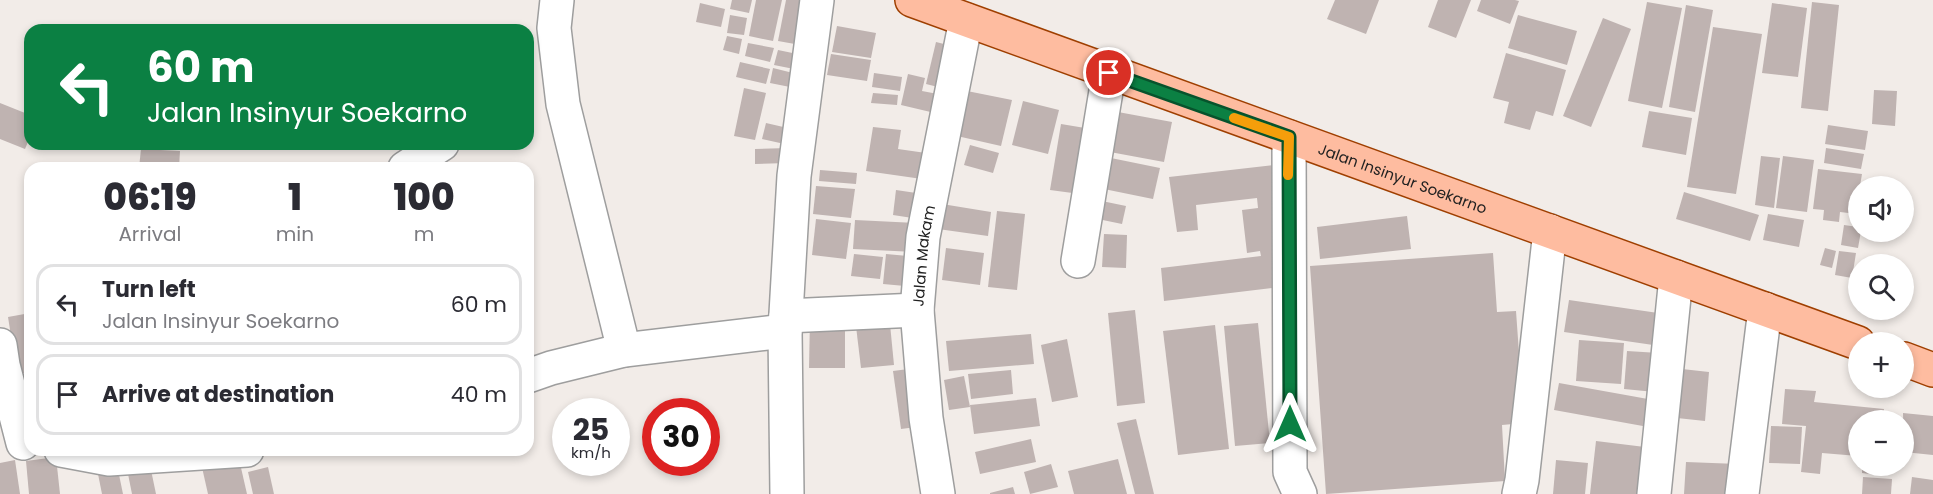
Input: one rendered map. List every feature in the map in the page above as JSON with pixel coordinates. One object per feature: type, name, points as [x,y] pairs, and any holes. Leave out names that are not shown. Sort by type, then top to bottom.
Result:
[{"type":"main road","name":"Jalan Insinyur Soekarno","points":[[912,0],[1848,339]]},
{"type":"main road","points":[[1914,363],[1933,370]]},
{"type":"street","points":[[556,0],[554,28],[563,104],[624,350]]},
{"type":"street","points":[[787,494],[786,324],[794,176],[817,0]]},
{"type":"street","name":"Jalan Makam","points":[[938,494],[926,417],[917,310],[923,237],[966,21]]},
{"type":"street","points":[[1078,261],[1109,73]]},
{"type":"street","points":[[1289,137],[1290,472],[1300,494]]},
{"type":"street","points":[[414,162],[433,150]]},
{"type":"street","points":[[1519,494],[1550,231]]},
{"type":"street","points":[[1654,494],[1676,277]]},
{"type":"street","points":[[1742,494],[1765,309]]},
{"type":"street","points":[[534,374],[624,350],[786,324],[917,310]]},
{"type":"street","points":[[0,345],[18,444]]},
{"type":"street","points":[[93,456],[109,459],[155,456]]},
{"type":"building","points":[[732,0],[752,0],[749,13],[730,9]]},
{"type":"building","points":[[756,0],[782,0],[773,41],[749,36]]},
{"type":"building","points":[[786,0],[815,0],[806,46],[778,41]]},
{"type":"building","points":[[1335,0],[1379,0],[1366,34],[1327,19]]},
{"type":"building","points":[[1438,0],[1471,0],[1456,38],[1428,27]]},
{"type":"building","points":[[1481,0],[1519,1],[1510,24],[1477,11]]},
{"type":"building","points":[[1647,2],[1682,8],[1662,108],[1628,101]]},
{"type":"building","points":[[1812,2],[1839,5],[1828,111],[1801,108]]},
{"type":"building","points":[[700,3],[725,9],[721,27],[696,22]]},
{"type":"building","points":[[1772,3],[1807,8],[1798,77],[1762,73]]},
{"type":"building","points":[[1686,5],[1713,10],[1695,112],[1669,107]]},
{"type":"building","points":[[730,15],[747,18],[744,35],[727,33]]},
{"type":"building","points":[[1518,15],[1577,31],[1567,65],[1508,48]]},
{"type":"building","points":[[1603,18],[1631,29],[1591,127],[1563,116]]},
{"type":"building","points":[[837,26],[876,33],[871,58],[832,52]]},
{"type":"building","points":[[1713,27],[1762,34],[1736,194],[1687,187]]},
{"type":"building","points":[[727,36],[742,39],[739,54],[723,50]]},
{"type":"building","points":[[936,42],[952,46],[942,88],[926,84]]},
{"type":"building","points":[[748,43],[774,48],[770,62],[745,56]]},
{"type":"building","points":[[778,50],[802,55],[799,70],[774,65]]},
{"type":"building","points":[[1506,53],[1566,70],[1553,116],[1536,111],[1530,130],[1504,123],[1509,102],[1493,98]]},
{"type":"building","points":[[831,54],[871,60],[867,81],[827,75]]},
{"type":"building","points":[[740,62],[770,69],[766,84],[736,77]]},
{"type":"building","points":[[773,68],[793,73],[790,87],[770,83]]},
{"type":"building","points":[[874,73],[902,77],[900,91],[872,87]]},
{"type":"building","points":[[908,74],[925,78],[922,91],[943,95],[939,114],[901,105]]},
{"type":"building","points":[[744,88],[766,93],[755,140],[734,136]]},
{"type":"building","points":[[1874,90],[1897,91],[1895,126],[1872,124]]},
{"type":"building","points":[[967,91],[1012,100],[1001,146],[957,136]]},
{"type":"building","points":[[873,93],[898,95],[897,105],[871,103]]},
{"type":"building","points":[[1023,101],[1059,110],[1048,154],[1012,145]]},
{"type":"building","points":[[0,103],[24,113],[24,149],[0,139]]},
{"type":"building","points":[[1649,111],[1692,118],[1686,155],[1642,147]]},
{"type":"building","points":[[1118,112],[1172,122],[1164,162],[1110,152]]},
{"type":"building","points":[[766,123],[792,129],[789,145],[762,139]]},
{"type":"building","points":[[1061,124],[1091,129],[1080,194],[1050,190]]},
{"type":"building","points":[[1828,125],[1868,131],[1865,150],[1825,144]]},
{"type":"building","points":[[873,127],[901,130],[898,149],[926,153],[922,179],[866,171]]},
{"type":"building","points":[[970,145],[999,153],[993,173],[964,165]]},
{"type":"building","points":[[788,148],[788,163],[755,164],[755,149]]},
{"type":"building","points":[[1826,148],[1864,154],[1861,169],[1824,163]]},
{"type":"building","points":[[141,150],[180,151],[179,162],[140,162]]},
{"type":"building","points":[[1761,156],[1780,158],[1774,208],[1755,205]]},
{"type":"building","points":[[1783,156],[1814,160],[1807,212],[1776,208]]},
{"type":"building","points":[[1106,157],[1160,168],[1153,199],[1099,188]]},
{"type":"building","points":[[1275,165],[1281,287],[1164,301],[1161,268],[1261,256],[1260,251],[1247,253],[1242,210],[1258,208],[1257,198],[1196,205],[1198,230],[1177,232],[1169,177]]},
{"type":"building","points":[[1818,169],[1862,174],[1862,176],[1848,176],[1848,213],[1840,212],[1839,222],[1823,220],[1824,210],[1813,209]]},
{"type":"building","points":[[820,170],[857,173],[856,184],[819,181]]},
{"type":"building","points":[[816,186],[855,189],[851,218],[813,214]]},
{"type":"building","points":[[896,190],[923,194],[919,219],[893,215]]},
{"type":"building","points":[[1684,192],[1759,215],[1750,241],[1676,219]]},
{"type":"building","points":[[1097,200],[1126,206],[1122,224],[1093,218]]},
{"type":"building","points":[[942,204],[991,212],[988,236],[938,229]]},
{"type":"building","points":[[997,211],[1025,214],[1017,290],[988,287]]},
{"type":"building","points":[[1768,214],[1804,220],[1799,247],[1763,240]]},
{"type":"building","points":[[1407,216],[1411,249],[1320,259],[1317,227]]},
{"type":"building","points":[[816,219],[851,223],[846,259],[812,255]]},
{"type":"building","points":[[855,220],[916,223],[915,252],[853,249]]},
{"type":"building","points":[[1844,225],[1848,226],[1848,242],[1859,242],[1858,248],[1841,245]]},
{"type":"building","points":[[1104,234],[1127,235],[1126,268],[1102,267]]},
{"type":"building","points":[[946,248],[984,253],[980,285],[942,280]]},
{"type":"building","points":[[1825,248],[1836,251],[1832,268],[1820,265]]},
{"type":"building","points":[[1839,251],[1856,253],[1848,254],[1848,277],[1835,275]]},
{"type":"building","points":[[1493,253],[1497,312],[1516,311],[1524,423],[1502,425],[1505,481],[1326,494],[1310,266]]},
{"type":"building","points":[[854,254],[883,257],[880,279],[851,276]]},
{"type":"building","points":[[886,254],[919,257],[916,287],[883,284]]},
{"type":"building","points":[[1569,300],[1665,314],[1660,346],[1564,332]]},
{"type":"building","points":[[1135,310],[1145,403],[1117,406],[1108,313]]},
{"type":"building","points":[[24,314],[24,373],[17,374],[8,317]]},
{"type":"building","points":[[889,314],[894,365],[861,368],[855,318]]},
{"type":"building","points":[[810,318],[845,318],[845,368],[809,368]]},
{"type":"building","points":[[1258,323],[1270,443],[1235,446],[1224,326]]},
{"type":"building","points":[[1215,325],[1229,449],[1178,455],[1163,331]]},
{"type":"building","points":[[1031,334],[1034,364],[949,371],[946,341]]},
{"type":"building","points":[[1067,339],[1078,397],[1052,402],[1041,345]]},
{"type":"building","points":[[1579,340],[1624,343],[1621,384],[1576,381]]},
{"type":"building","points":[[1627,351],[1659,353],[1655,392],[1624,389]]},
{"type":"building","points":[[916,368],[924,426],[901,429],[893,371]]},
{"type":"building","points":[[1682,369],[1709,372],[1705,421],[1677,418]]},
{"type":"building","points":[[1011,370],[1013,394],[971,399],[968,374]]},
{"type":"building","points":[[964,376],[970,407],[949,410],[944,380]]},
{"type":"building","points":[[1559,383],[1659,401],[1654,428],[1554,410]]},
{"type":"building","points":[[1785,389],[1816,391],[1814,402],[1884,409],[1848,410],[1848,455],[1822,453],[1820,474],[1801,472],[1806,426],[1782,424]]},
{"type":"building","points":[[1036,398],[1040,426],[974,434],[970,405]]},
{"type":"building","points":[[1914,414],[1933,416],[1933,455],[1914,453]]},
{"type":"building","points":[[1136,419],[1154,494],[1135,494],[1117,423]]},
{"type":"building","points":[[1771,426],[1802,427],[1800,464],[1769,463]]},
{"type":"building","points":[[1031,439],[1036,462],[980,474],[975,452]]},
{"type":"building","points":[[1596,441],[1653,448],[1647,494],[1590,494]]},
{"type":"building","points":[[56,457],[60,494],[29,494],[26,461]]},
{"type":"building","points":[[239,459],[247,494],[208,494],[201,463]]},
{"type":"building","points":[[1118,459],[1127,494],[1074,494],[1068,471]]},
{"type":"building","points":[[15,460],[20,494],[0,494],[0,463]]},
{"type":"building","points":[[1556,460],[1588,463],[1585,494],[1553,494]]},
{"type":"building","points":[[1686,462],[1738,464],[1727,494],[1684,494]]},
{"type":"building","points":[[1051,464],[1058,487],[1030,494],[1024,472]]},
{"type":"building","points":[[117,465],[123,494],[102,494],[97,469]]},
{"type":"building","points":[[268,467],[274,494],[253,494],[248,472]]},
{"type":"building","points":[[151,470],[156,494],[132,494],[128,474]]},
{"type":"building","points":[[1863,477],[1892,479],[1891,494],[1862,494]]},
{"type":"building","points":[[1912,477],[1933,480],[1933,494],[1910,494]]},
{"type":"building","points":[[1013,487],[1015,494],[990,494],[990,493]]},
{"type":"slow traffic","points":[[1234,118],[1289,137],[1288,175]]},
{"type":"route","points":[[1109,73],[1289,137],[1290,424]]}]
